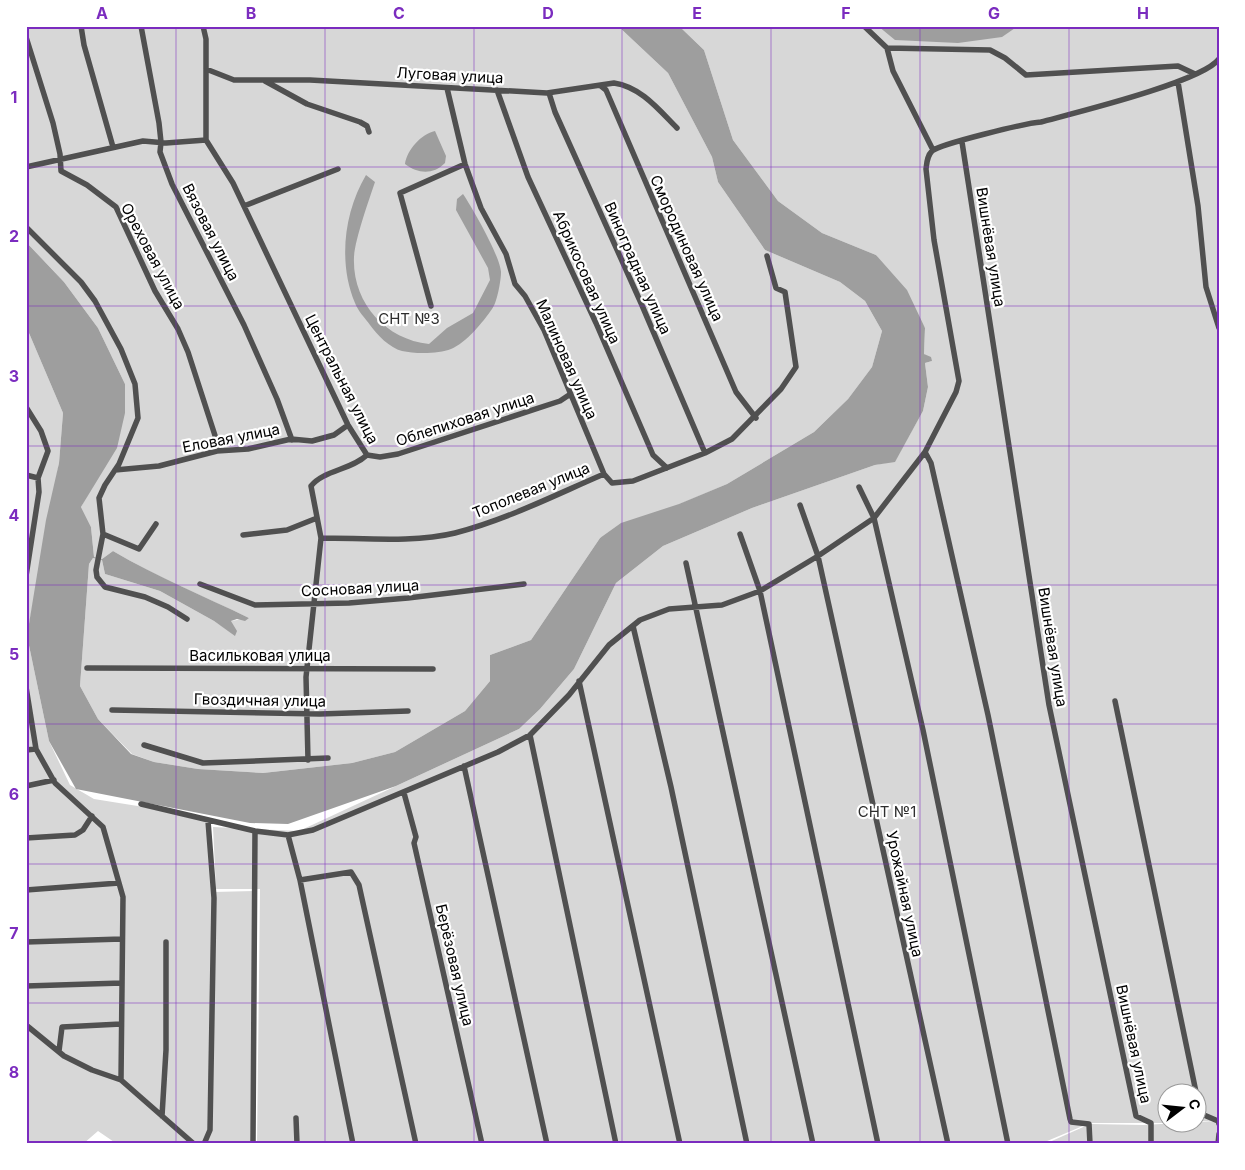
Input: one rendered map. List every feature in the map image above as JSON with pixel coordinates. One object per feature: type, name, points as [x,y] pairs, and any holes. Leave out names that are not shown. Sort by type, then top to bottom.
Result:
[{"type":"street","points":[[81,26],[84,45],[113,147]]},
{"type":"street","name":"Вязовая улица","points":[[141,26],[161,142],[160,152],[172,184],[244,326],[292,440]]},
{"type":"street","points":[[26,167],[143,141],[206,140],[206,39],[203,26]]},
{"type":"street","points":[[864,26],[887,48],[893,71],[933,150]]},
{"type":"street","name":"Ореховая улица","points":[[26,38],[53,123],[61,171],[87,186],[116,207],[155,291],[184,344],[220,451]]},
{"type":"street","points":[[887,48],[990,50],[1005,58],[1026,74],[1178,66],[1196,74]]},
{"type":"street","points":[[141,804],[255,831],[288,835],[314,830],[404,793],[530,735],[569,695],[609,645],[640,620],[669,609],[722,605],[760,591],[818,556],[874,518],[925,452],[956,392],[959,381],[928,197],[926,168],[928,157],[933,150],[940,146],[962,142],[1026,123],[1041,122],[1089,109],[1178,82],[1210,68],[1219,59]]},
{"type":"street","name":"Луговая улица","points":[[206,68],[234,80],[310,80],[549,93],[614,83],[624,85],[652,103],[677,128]]},
{"type":"street","points":[[264,80],[307,104],[360,122],[367,126],[369,132]]},
{"type":"street","points":[[1178,82],[1198,206],[1206,287],[1219,328]]},
{"type":"street","name":"Смородиновая улица","points":[[601,86],[606,90],[736,392],[756,418]]},
{"type":"street","name":"Малиновая улица","points":[[447,88],[466,164],[481,208],[511,266],[514,284],[524,296],[544,330],[569,395],[576,404],[604,474]]},
{"type":"street","name":"Абрикосовая улица","points":[[497,90],[528,177],[596,323],[653,455],[667,468]]},
{"type":"street","name":"Виноградная улица","points":[[549,93],[555,112],[706,453]]},
{"type":"street","name":"Центральная улица","points":[[206,140],[233,183],[348,425],[367,455],[348,467],[315,480],[310,486],[321,538],[307,668],[308,760]]},
{"type":"street","name":"Вишнёвая улица","points":[[962,142],[1049,706],[1136,1116],[1151,1123],[1151,1144]]},
{"type":"street","points":[[431,306],[400,193],[466,164]]},
{"type":"street","points":[[244,206],[338,169]]},
{"type":"street","points":[[26,226],[81,282],[95,301],[121,349],[134,384],[138,418],[115,470],[99,498],[103,534],[96,570],[97,577],[105,587],[145,597],[168,607],[187,619]]},
{"type":"street","name":"Тополевая улица","points":[[321,538],[389,538],[455,533],[506,516],[604,474],[612,483],[633,481],[706,453],[732,439],[756,418],[781,389],[796,367],[785,292],[776,288],[767,256]]},
{"type":"street","name":"Облепиховая улица","points":[[367,455],[380,457],[398,454],[560,401],[569,395]]},
{"type":"street","points":[[26,407],[42,431],[48,450],[38,478],[39,492],[26,576]]},
{"type":"street","name":"Еловая улица","points":[[115,470],[159,466],[220,451],[248,450],[292,440],[312,441],[325,438],[348,425]]},
{"type":"street","points":[[925,452],[931,463],[988,715],[1070,1119],[1071,1122],[1089,1124],[1090,1144]]},
{"type":"street","points":[[26,475],[38,478]]},
{"type":"street","points":[[858,487],[874,518],[922,730],[1008,1144]]},
{"type":"street","name":"Урожайная улица","points":[[800,505],[818,556],[948,1144]]},
{"type":"street","points":[[243,534],[287,530],[317,518]]},
{"type":"street","points":[[103,534],[139,549],[156,524]]},
{"type":"street","points":[[740,534],[760,591],[878,1144]]},
{"type":"street","points":[[686,563],[812,1144]]},
{"type":"street","name":"Сосновая улица","points":[[200,584],[255,605],[314,604],[416,597],[524,584]]},
{"type":"street","points":[[633,626],[673,796],[747,1144]]},
{"type":"street","name":"Васильковая улица","points":[[87,668],[433,669]]},
{"type":"street","points":[[579,682],[680,1144]]},
{"type":"street","points":[[26,687],[36,750],[54,780],[103,827],[123,897],[121,1080]]},
{"type":"street","points":[[1114,702],[1194,1082]]},
{"type":"street","name":"Гвоздичная улица","points":[[112,710],[306,714],[408,711]]},
{"type":"street","points":[[530,735],[616,1144]]},
{"type":"street","points":[[144,745],[203,762],[328,758]]},
{"type":"street","points":[[26,750],[36,750]]},
{"type":"street","points":[[464,766],[547,1144]]},
{"type":"street","points":[[26,786],[54,780]]},
{"type":"street","name":"Берёзовая улица","points":[[404,793],[416,836],[414,843],[482,1144]]},
{"type":"street","points":[[26,838],[75,835],[83,830],[92,816]]},
{"type":"street","points":[[204,1144],[210,1130],[214,898],[208,821]]},
{"type":"street","points":[[253,1144],[255,831]]},
{"type":"street","points":[[288,835],[300,880],[354,1144]]},
{"type":"street","points":[[300,880],[352,872],[359,885],[416,1144]]},
{"type":"street","points":[[26,890],[119,883]]},
{"type":"street","points":[[26,942],[122,939]]},
{"type":"street","points":[[162,1116],[166,1050],[166,942]]},
{"type":"street","points":[[26,986],[122,983]]},
{"type":"street","points":[[59,1051],[62,1026],[121,1024]]},
{"type":"street","points":[[26,1025],[59,1051],[92,1070],[121,1080],[194,1144]]},
{"type":"street","points":[[1208,1117],[1218,1121],[1219,1124]]},
{"type":"street","points":[[296,1118],[296,1144]]},
{"type":"street","points":[[1218,1144],[1219,1134]]},
{"type":"green space","name":"СНТ №3","points":[[26,26],[618,26],[668,73],[712,157],[718,182],[765,250],[840,282],[865,301],[882,331],[872,367],[848,399],[814,432],[727,484],[600,538],[531,640],[490,655],[490,681],[465,711],[395,752],[352,763],[263,773],[198,769],[154,762],[132,754],[98,719],[80,686],[89,564],[93,558],[102,560],[105,574],[160,591],[235,635],[231,621],[249,618],[163,578],[113,551],[102,559],[94,557],[91,527],[81,507],[96,480],[125,384],[98,328],[64,282],[26,242]]},
{"type":"green space","name":"СНТ №1","points":[[679,26],[1219,26],[1219,1144],[1045,1144],[1090,1124],[1158,1124],[1158,1132],[1208,1132],[1208,1121],[1216,1121],[1208,1121],[1208,1082],[1158,1082],[1158,1123],[1090,1123],[1040,1144],[257,1144],[260,889],[216,889],[213,827],[299,831],[519,729],[540,709],[574,669],[616,583],[663,546],[752,508],[875,465],[895,461],[923,411],[928,387],[925,363],[932,361],[924,354],[925,328],[876,255],[822,233],[778,201],[733,140],[704,50]]},
{"type":"green space","points":[[26,326],[63,413],[59,463],[27,636],[49,741],[70,785],[94,799],[206,817],[213,892],[254,891],[253,1144],[117,1144],[98,1131],[83,1144],[26,1144]]},
{"type":"shaded area","points":[[618,26],[679,26],[704,50],[733,140],[778,201],[822,233],[876,255],[907,290],[925,328],[924,354],[931,357],[932,361],[925,363],[928,387],[923,411],[895,462],[875,465],[752,508],[663,546],[616,583],[574,669],[540,709],[519,729],[396,786],[288,824],[250,823],[76,789],[49,741],[27,636],[46,520],[59,463],[63,413],[26,326],[26,242],[64,282],[98,328],[125,384],[125,413],[117,448],[81,507],[91,527],[94,557],[102,559],[113,551],[164,578],[249,618],[245,621],[237,619],[231,621],[237,631],[235,636],[214,621],[160,591],[105,574],[102,560],[93,558],[89,564],[80,686],[98,719],[131,754],[154,762],[198,769],[263,773],[352,763],[395,752],[465,711],[490,681],[490,655],[531,640],[600,538],[621,523],[679,504],[727,484],[814,432],[848,399],[872,367],[882,331],[865,301],[840,282],[765,250],[718,182],[712,157],[668,73]]},
{"type":"shaded area","points":[[878,26],[1018,26],[1002,37],[958,43],[895,40]]},
{"type":"shaded area","points":[[435,131],[446,156],[445,163],[436,170],[425,172],[415,170],[405,164],[409,153],[416,143],[425,135]]},
{"type":"shaded area","points":[[366,175],[375,182],[357,240],[354,257],[355,273],[365,303],[374,316],[398,335],[413,341],[429,344],[447,328],[473,313],[490,280],[488,268],[456,210],[457,199],[463,194],[479,221],[496,255],[501,272],[499,286],[494,306],[474,332],[457,346],[440,352],[402,351],[384,341],[356,306],[346,271],[346,238],[348,221],[353,205]]}]
